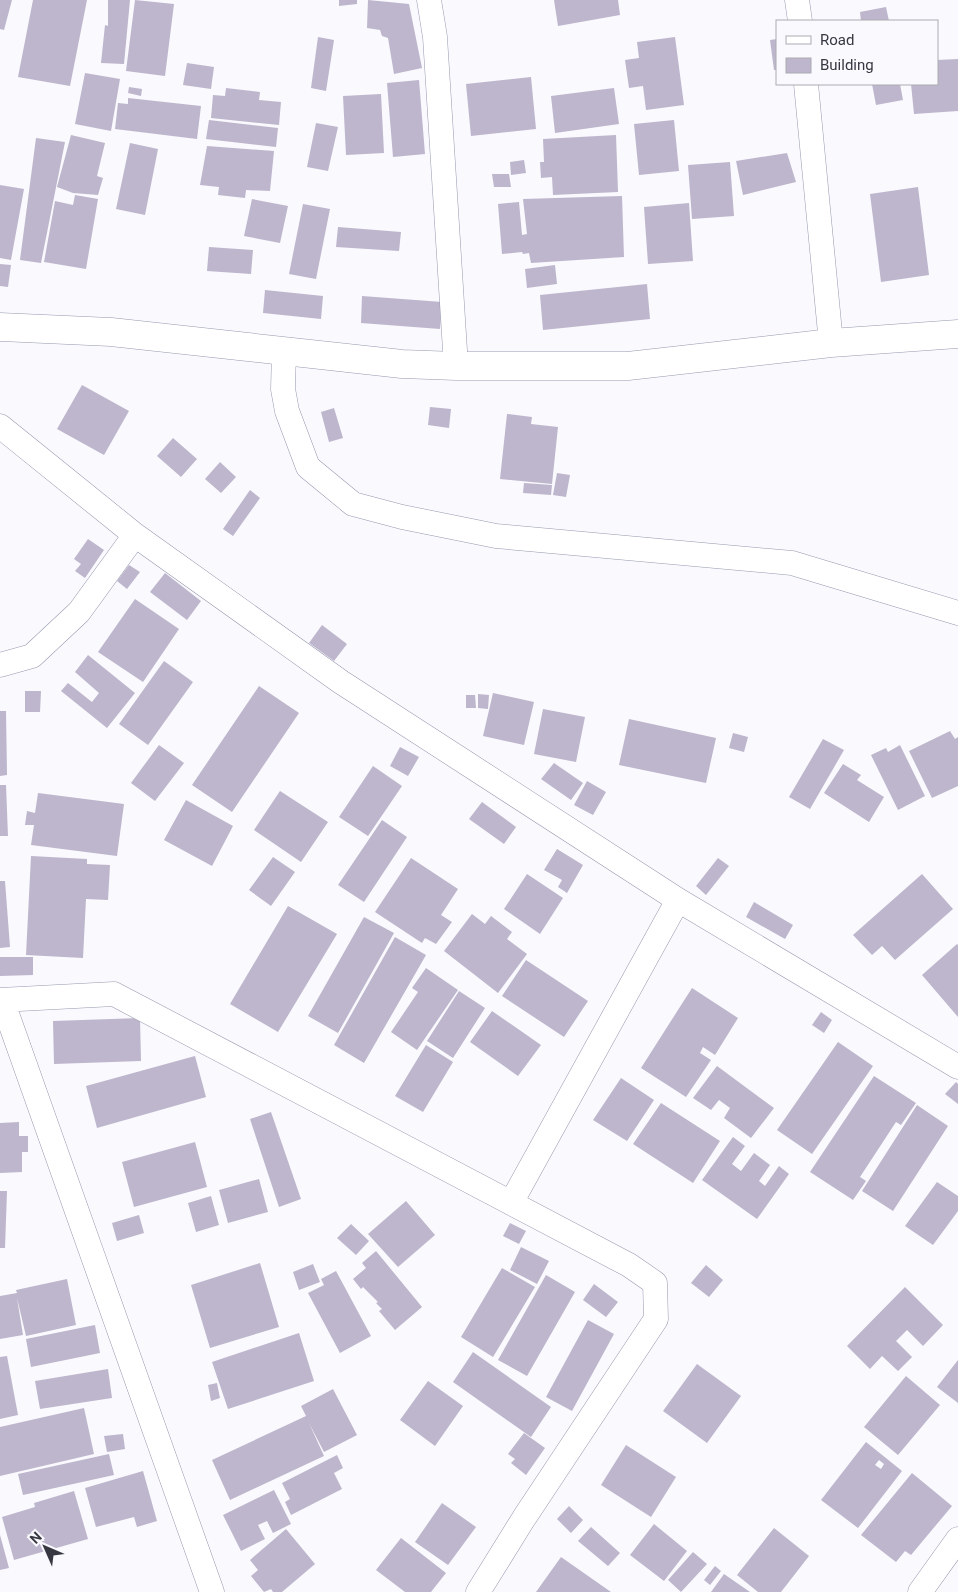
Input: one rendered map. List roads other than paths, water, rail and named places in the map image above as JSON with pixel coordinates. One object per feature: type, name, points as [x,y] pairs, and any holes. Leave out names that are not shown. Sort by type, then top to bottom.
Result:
[{"type":"street","points":[[429,0],[435,37],[456,366]]},
{"type":"street","points":[[798,0],[800,20]]},
{"type":"street","points":[[806,85],[831,343]]},
{"type":"street","points":[[0,327],[111,332],[402,364],[456,366],[628,366],[831,343],[958,334]]},
{"type":"street","points":[[284,352],[283,389],[287,411],[308,467],[354,504],[402,517],[496,536],[792,563],[958,613]]},
{"type":"street","points":[[0,426],[134,535],[341,682],[678,900],[958,1067]]},
{"type":"street","points":[[0,665],[32,656],[78,612],[134,535]]},
{"type":"street","points":[[510,1203],[678,900]]},
{"type":"street","points":[[212,1592],[1,1000],[114,994],[629,1265],[655,1283],[656,1319],[524,1518],[478,1592]]},
{"type":"street","points":[[920,1592],[958,1539]]}]
